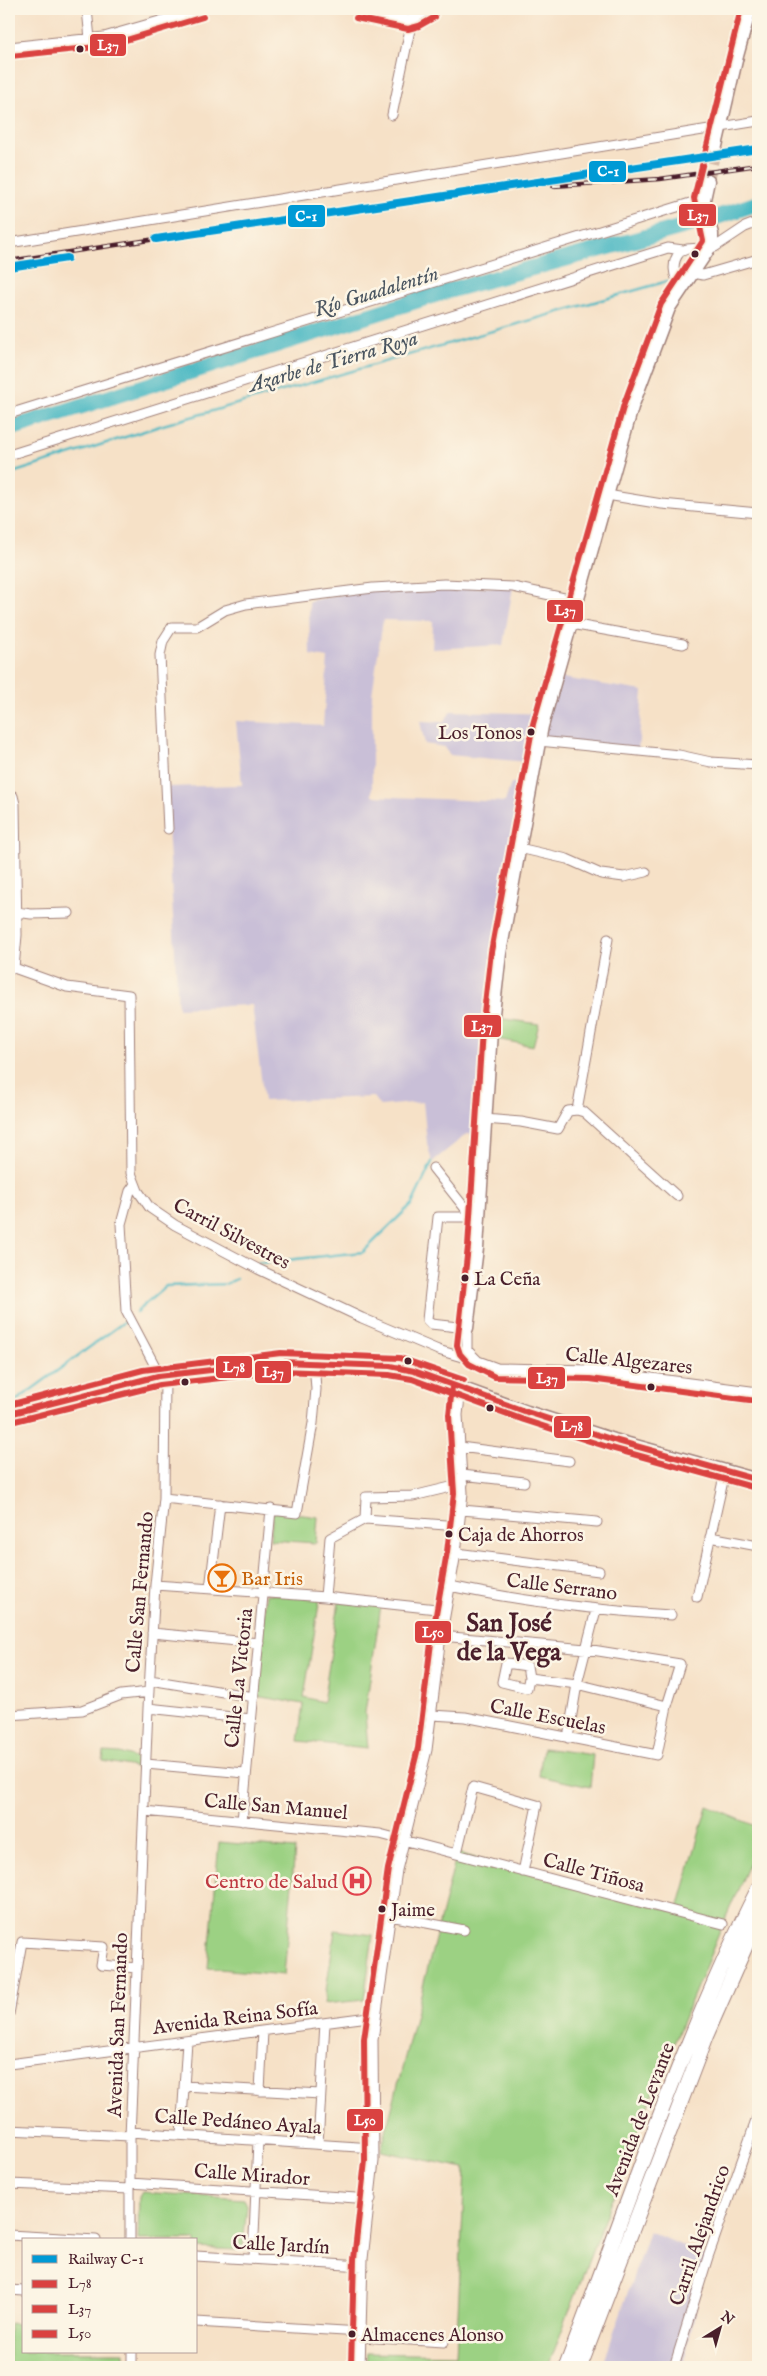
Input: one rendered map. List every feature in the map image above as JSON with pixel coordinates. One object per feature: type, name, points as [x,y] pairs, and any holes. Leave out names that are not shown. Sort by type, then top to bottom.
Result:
[{"type":"main road","name":"Avenida de Levante","points":[[566,2367],[694,2030],[738,1929],[758,1889]]},
{"type":"main road","name":"Avenida de Levante","points":[[580,2367],[706,2036],[758,1918]]},
{"type":"street","points":[[87,9],[90,39]]},
{"type":"street","points":[[9,48],[90,39],[128,31],[201,9]]},
{"type":"street","points":[[358,9],[412,20],[430,9]]},
{"type":"street","points":[[716,146],[750,9]]},
{"type":"street","points":[[392,115],[412,20]]},
{"type":"street","points":[[9,243],[758,120]]},
{"type":"street","points":[[470,1354],[466,1345],[467,1328],[500,953],[539,741],[632,407],[665,318],[681,287],[711,247],[712,234],[704,203],[708,181]]},
{"type":"street","points":[[9,414],[704,203]]},
{"type":"street","points":[[9,455],[668,248],[683,250],[717,247],[745,227],[758,222]]},
{"type":"street","points":[[681,287],[675,277],[674,266],[677,255],[683,250]]},
{"type":"street","points":[[692,273],[704,274],[758,259]]},
{"type":"street","points":[[607,495],[662,504],[758,514]]},
{"type":"street","points":[[168,829],[160,655],[163,641],[172,627],[197,627],[225,610],[246,604],[373,588],[444,584],[513,587],[578,600]]},
{"type":"street","points":[[572,624],[683,644]]},
{"type":"street","points":[[539,741],[679,755],[711,762],[758,766]]},
{"type":"street","points":[[9,794],[13,796],[15,804],[17,912],[12,969]]},
{"type":"street","points":[[519,848],[567,859],[601,874],[624,877],[646,872]]},
{"type":"street","points":[[17,912],[31,914],[69,913]]},
{"type":"street","points":[[577,1110],[608,939]]},
{"type":"street","name":"Carril Silvestres","points":[[12,969],[67,987],[130,995],[131,1173],[135,1184],[150,1208],[175,1225],[258,1269],[418,1342],[462,1357],[470,1354]]},
{"type":"street","points":[[484,1119],[522,1122],[558,1129],[568,1111],[577,1110],[584,1112],[677,1196]]},
{"type":"street","points":[[433,1168],[476,1217]]},
{"type":"street","points":[[135,1184],[130,1192],[122,1224],[126,1311],[155,1366],[162,1375]]},
{"type":"street","points":[[467,1328],[431,1324],[427,1320],[438,1217],[476,1217]]},
{"type":"street","name":"Calle Algezares","points":[[470,1354],[478,1361],[498,1368],[591,1370],[758,1392]]},
{"type":"street","points":[[164,1498],[297,1513],[316,1389],[314,1362]]},
{"type":"street","points":[[9,1414],[162,1375],[271,1363],[314,1362],[399,1367],[596,1435],[758,1480]]},
{"type":"street","name":"Calle San Fernando","points":[[144,1811],[155,1585],[164,1498],[162,1375]]},
{"type":"street","points":[[360,2367],[363,2266],[371,2199],[373,2148],[372,2051],[390,1916],[404,1840],[425,1760],[441,1636],[462,1510],[463,1480],[458,1403],[461,1388]]},
{"type":"street","points":[[460,1447],[569,1461]]},
{"type":"street","points":[[697,1597],[725,1472]]},
{"type":"street","points":[[365,1519],[366,1497],[413,1496],[463,1480],[524,1482]]},
{"type":"street","points":[[210,1589],[220,1504]]},
{"type":"street","name":"Calle La Victoria","points":[[242,1821],[245,1774],[265,1592],[271,1510]]},
{"type":"street","points":[[462,1510],[597,1522]]},
{"type":"street","points":[[325,1597],[330,1538],[365,1519],[459,1526]]},
{"type":"street","points":[[710,1537],[758,1546]]},
{"type":"street","points":[[456,1553],[599,1572]]},
{"type":"street","points":[[155,1585],[325,1597],[446,1610]]},
{"type":"street","name":"Calle Serrano","points":[[450,1586],[513,1599],[596,1610],[671,1615]]},
{"type":"street","points":[[568,1738],[578,1684],[596,1610]]},
{"type":"street","points":[[152,1633],[259,1643]]},
{"type":"street","points":[[441,1636],[586,1649],[680,1664],[667,1706],[578,1684],[529,1678]]},
{"type":"street","points":[[150,1680],[254,1697]]},
{"type":"street","points":[[9,1715],[82,1710],[120,1695],[149,1692]]},
{"type":"street","name":"Calle Escuelas","points":[[432,1714],[465,1718],[657,1755],[667,1706]]},
{"type":"street","points":[[148,1708],[251,1719]]},
{"type":"street","points":[[146,1764],[245,1774]]},
{"type":"street","points":[[457,1853],[473,1787],[537,1805],[523,1872]]},
{"type":"street","name":"Calle San Manuel","points":[[144,1811],[367,1832],[457,1853]]},
{"type":"street","name":"Avenida San Fernando","points":[[130,2238],[130,2134],[144,1811]]},
{"type":"street","name":"Calle Tiñosa","points":[[457,1853],[723,1924]]},
{"type":"street","points":[[390,1916],[464,1930]]},
{"type":"street","points":[[9,2014],[22,1942],[104,1947],[101,1966],[137,1968]]},
{"type":"street","name":"Avenida Reina Sofía","points":[[9,2064],[376,2016]]},
{"type":"street","points":[[318,2144],[325,2023]]},
{"type":"street","points":[[260,2090],[263,2031]]},
{"type":"street","points":[[181,2135],[187,2041]]},
{"type":"street","points":[[184,2086],[320,2094]]},
{"type":"street","name":"Carril Alejandrico","points":[[674,2367],[706,2264],[758,2115]]},
{"type":"street","name":"Calle Pedáneo Ayala","points":[[9,2130],[181,2135],[373,2148]]},
{"type":"street","points":[[253,2259],[258,2140]]},
{"type":"street","name":"Calle Mirador","points":[[9,2184],[256,2191],[371,2199]]},
{"type":"street","points":[[9,2235],[61,2238]]},
{"type":"street","name":"Calle Jardín","points":[[198,2256],[363,2266]]},
{"type":"street","points":[[9,2290],[22,2291]]},
{"type":"street","points":[[198,2322],[444,2342]]},
{"type":"street","points":[[132,2354],[132,2367]]},
{"type":"shaded area","points":[[513,587],[503,645],[432,649],[433,621],[383,620],[372,695],[372,796],[505,802],[511,783],[526,783],[528,762],[449,755],[445,747],[425,744],[420,721],[444,722],[451,711],[545,714],[556,677],[643,691],[638,751],[540,741],[519,848],[483,1135],[467,1134],[432,1162],[427,1143],[423,1102],[380,1106],[373,1097],[264,1101],[252,1005],[178,1008],[166,787],[242,785],[236,721],[323,726],[328,658],[310,655],[309,601],[373,588]]},
{"type":"shaded area","points":[[649,2231],[708,2257],[683,2367],[602,2367]]},
{"type":"green space","points":[[497,1018],[539,1024],[533,1046],[496,1039]]},
{"type":"green space","points":[[273,1511],[318,1517],[316,1543],[270,1540]]},
{"type":"green space","points":[[266,1594],[320,1598],[304,1697],[323,1702],[339,1602],[381,1605],[365,1713],[368,1748],[298,1741],[303,1704],[255,1696]]},
{"type":"green space","points":[[543,1748],[593,1755],[590,1787],[539,1776]]},
{"type":"green space","points":[[104,1752],[120,1753],[141,1760],[143,1764],[139,1768],[103,1761]]},
{"type":"green space","points":[[707,1806],[758,1827],[758,1844],[644,2115],[548,2367],[366,2367],[367,2353],[456,2355],[465,2168],[381,2151],[457,1853],[677,1912]]},
{"type":"green space","points":[[219,1842],[295,1849],[284,1975],[208,1968]]},
{"type":"green space","points":[[335,1930],[373,1935],[364,2000],[324,2004]]},
{"type":"green space","points":[[142,2192],[244,2199],[247,2205],[243,2247],[238,2250],[198,2248],[198,2238],[138,2238],[139,2197]]},
{"type":"green space","points":[[9,2323],[22,2325],[22,2354],[124,2354],[124,2367],[9,2367]]},
{"type":"waterway","name":"Río Guadalentín","points":[[9,429],[444,292],[708,220],[758,203]]},
{"type":"waterway","name":"Azarbe de Tierra Roya","points":[[9,474],[163,425],[668,281]]},
{"type":"waterway","points":[[258,1263],[363,1252],[412,1204],[432,1162]]},
{"type":"waterway","points":[[136,1312],[166,1286],[226,1284],[236,1279]]},
{"type":"waterway","points":[[9,1406],[124,1322]]},
{"type":"tunnel","points":[[708,181],[716,146]]},
{"type":"railway","points":[[553,186],[660,179],[758,165]]},
{"type":"railway","points":[[9,261],[156,239]]},
{"type":"rail line","name":"C-1","points":[[156,239],[758,149]]},
{"type":"rail line","name":"C-1","points":[[9,267],[67,258]]},
{"type":"transit line","name":"L37","points":[[741,9],[694,198],[703,241],[661,304],[624,404],[533,724],[491,952],[482,1030],[468,1247],[457,1345],[460,1354],[469,1364],[495,1377],[590,1379],[757,1401]]},
{"type":"transit line","name":"L37","points":[[10,56],[106,46],[203,17]]},
{"type":"transit line","name":"L37","points":[[356,18],[408,29],[419,26],[435,17]]},
{"type":"transit line","name":"L50","points":[[9,1405],[143,1370],[281,1353],[400,1358],[464,1380]]},
{"type":"transit line","name":"L78","points":[[9,1414],[158,1376],[281,1362],[390,1366],[414,1371],[527,1412],[614,1440],[758,1480]]},
{"type":"transit line","name":"L37","points":[[11,1422],[160,1385],[281,1371],[389,1375],[412,1379],[524,1420],[611,1448],[756,1488]]},
{"type":"transit line","name":"L50","points":[[351,2367],[354,2259],[365,2161],[364,2039],[388,1869],[418,1748],[431,1643],[447,1552],[454,1493],[449,1415],[452,1387]]},
{"type":"place","name":"Los Tonos","points":[[531,732]]},
{"type":"place","name":"La Ceña","points":[[465,1278]]},
{"type":"place","name":"Caja de Ahorros","points":[[449,1534]]},
{"type":"place","name":"Bar Iris","points":[[222,1578]]},
{"type":"place","name":"Centro de Salud","points":[[357,1881]]},
{"type":"place","name":"Jaime","points":[[382,1909]]},
{"type":"place","name":"Almacenes Alonso","points":[[352,2334]]},
{"type":"district","name":"San José de la Vega","points":[[509,1636]]}]
